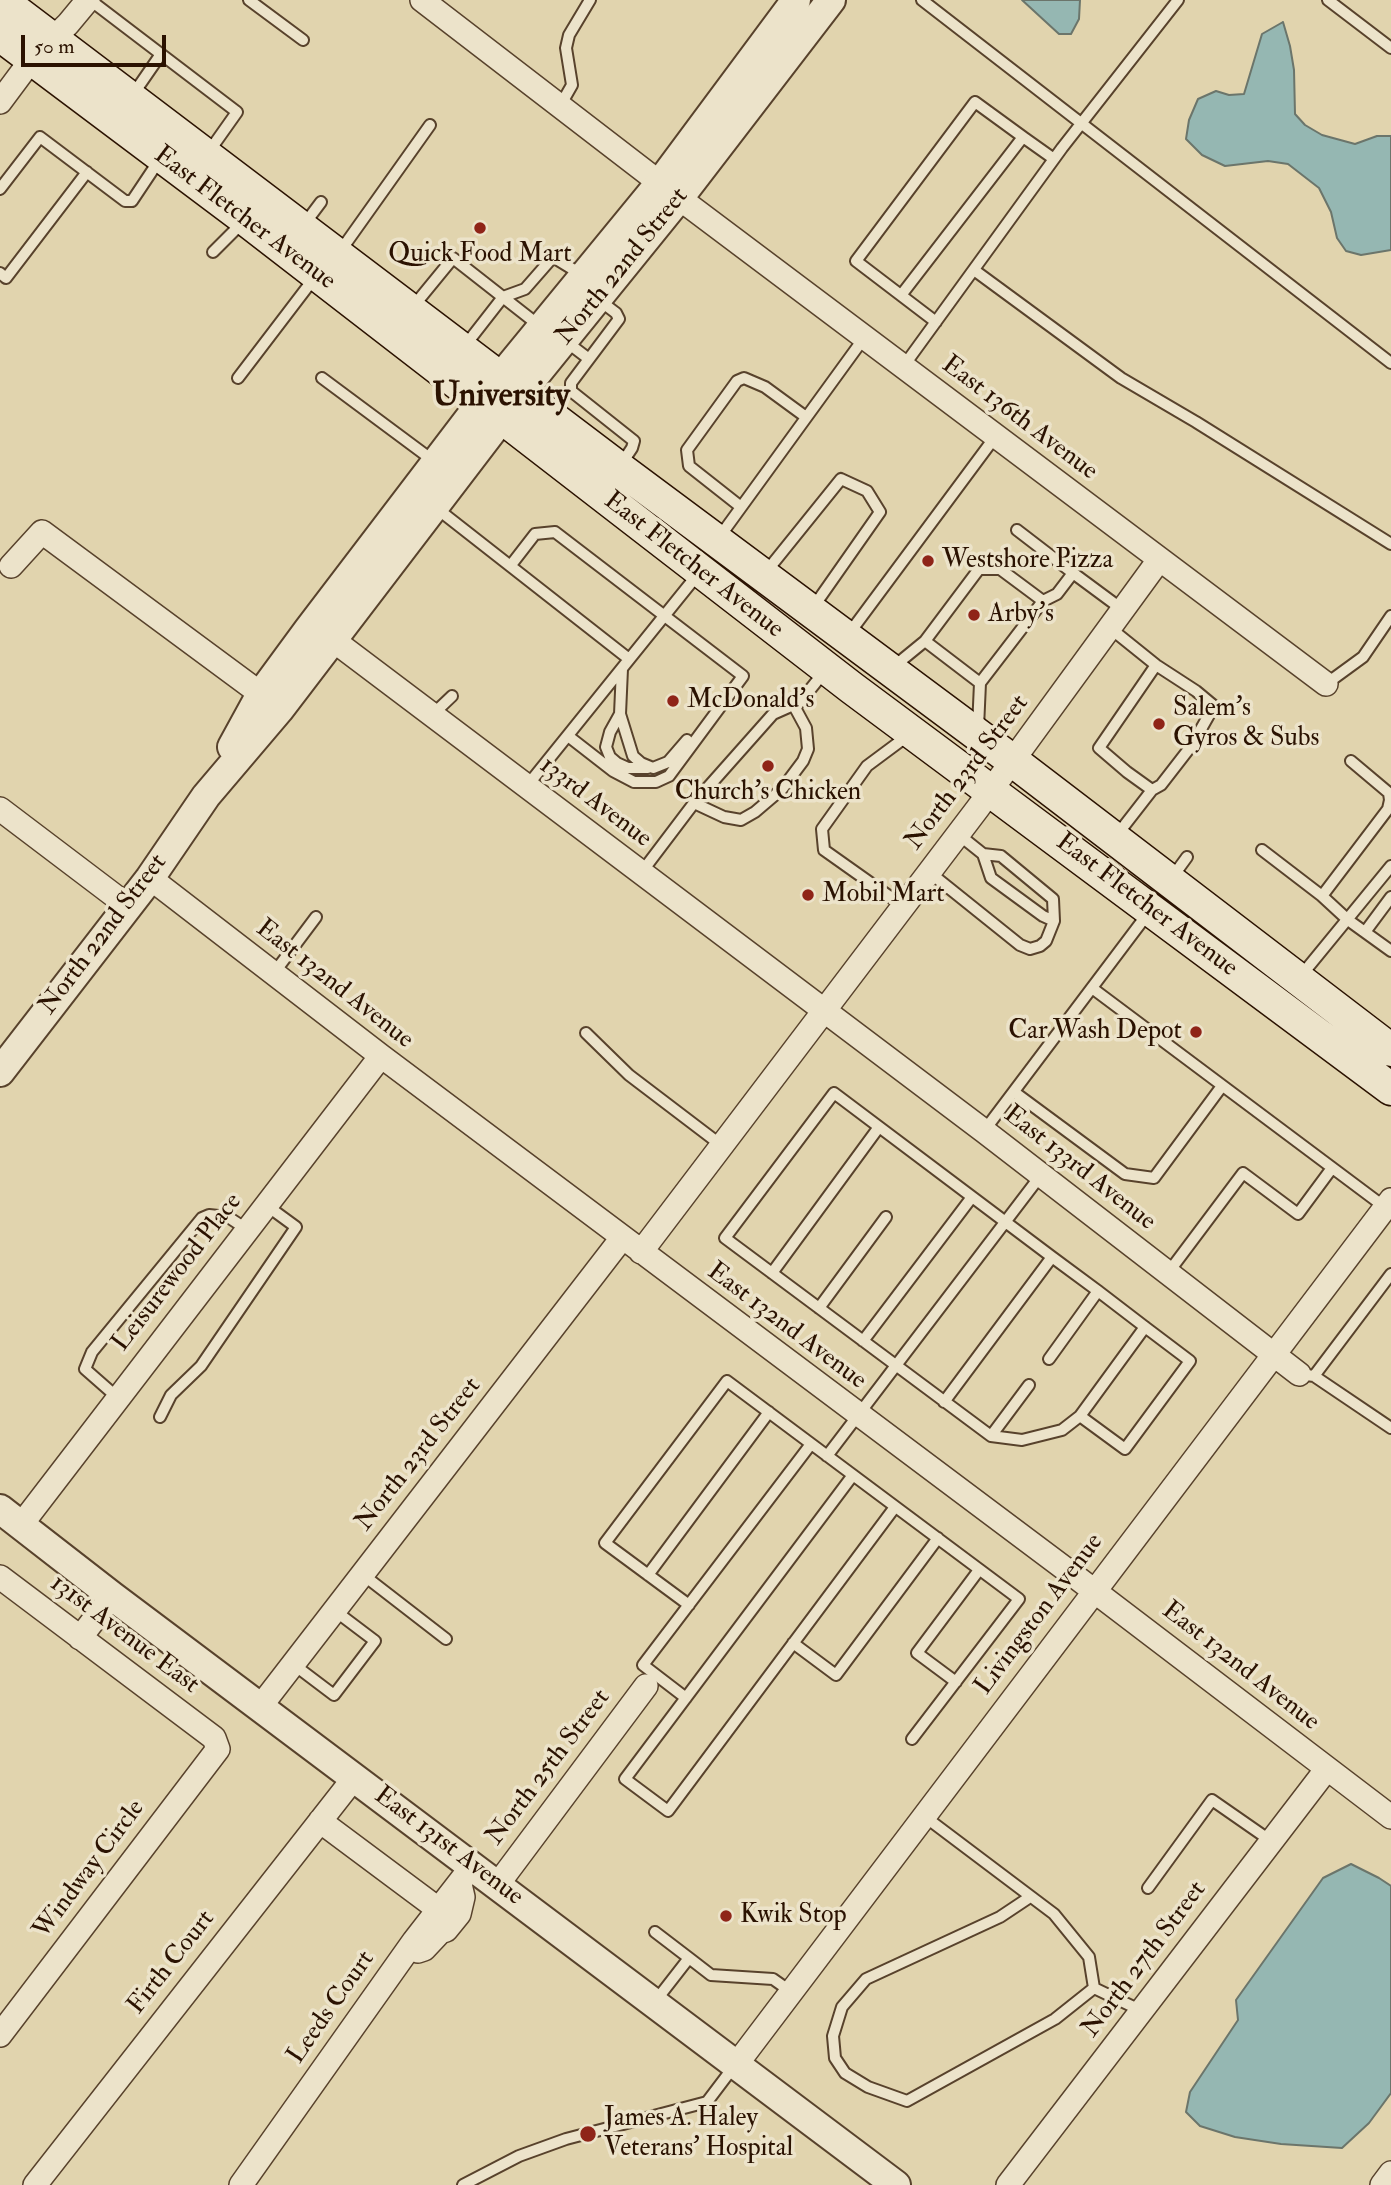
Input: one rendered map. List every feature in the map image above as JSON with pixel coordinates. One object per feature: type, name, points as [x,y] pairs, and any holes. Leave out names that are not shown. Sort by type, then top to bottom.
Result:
[{"type":"main road","name":"East Fletcher Avenue","points":[[1,0],[43,49],[162,156],[245,219],[410,310],[462,349],[501,397],[584,422],[619,468],[978,734],[1114,839],[1178,869],[1298,979],[1391,1050]]},
{"type":"main road","name":"East Fletcher Avenue","points":[[0,35],[43,49],[131,98],[302,228],[327,265],[501,397],[700,571],[827,669],[1391,1089]]},
{"type":"street","points":[[0,102],[43,49],[89,0]]},
{"type":"street","name":"North 22nd Street","points":[[670,190],[796,0]]},
{"type":"street","name":"North 22nd Street","points":[[206,796],[261,694],[436,463],[501,397],[670,190],[831,0]]},
{"type":"street","name":"East 136th Avenue","points":[[435,4],[560,106],[670,190],[1326,684]]},
{"type":"street","name":"North 22nd Street","points":[[0,1072],[150,877],[206,796],[279,710],[435,507],[501,397]]},
{"type":"street","points":[[4,568],[42,532],[261,694]]},
{"type":"street","name":"North 23rd Street","points":[[260,1707],[362,1574],[631,1245],[721,1145],[1013,761],[1159,560]]},
{"type":"street","name":"133rd Avenue","points":[[334,640],[822,1010]]},
{"type":"street","points":[[0,808],[128,906]]},
{"type":"street","name":"East 132nd Avenue","points":[[150,877],[381,1056],[1391,1817]]},
{"type":"street","name":"East 133rd Avenue","points":[[822,1010],[1275,1355],[1306,1375]]},
{"type":"street","name":"Leisurewood Place","points":[[10,1517],[118,1398],[381,1056]]},
{"type":"street","name":"Livingston Avenue","points":[[736,2064],[1388,1204]]},
{"type":"street","name":"East 131st Avenue","points":[[10,1517],[354,1778],[466,1875],[498,1884],[896,2185]]},
{"type":"street","name":"131st Avenue East","points":[[0,1577],[214,1738]]},
{"type":"street","points":[[80,1638],[112,1596]]},
{"type":"street","name":"North 25th Street","points":[[498,1884],[646,1686]]},
{"type":"street","name":"Windway Circle","points":[[0,2035],[218,1749],[214,1738]]},
{"type":"street","name":"North 27th Street","points":[[1008,2185],[1326,1770]]},
{"type":"street","name":"Firth Court","points":[[35,2185],[354,1778]]},
{"type":"street","points":[[320,1821],[438,1909]]},
{"type":"street","points":[[404,1956],[424,1949],[440,1932],[446,1930],[459,1914],[466,1875]]},
{"type":"street","name":"Leeds Court","points":[[241,2185],[438,1909],[466,1875]]},
{"type":"street","points":[[1382,2185],[1391,2173]]},
{"type":"lane","points":[[89,0],[237,112],[206,156]]},
{"type":"lane","points":[[249,0],[303,40]]},
{"type":"lane","points":[[560,106],[572,85],[566,48],[569,35],[590,0]]},
{"type":"lane","points":[[922,0],[1391,363]]},
{"type":"lane","points":[[903,367],[1080,124],[1178,0]]},
{"type":"lane","points":[[1328,0],[1391,48]]},
{"type":"lane","points":[[131,98],[161,54]]},
{"type":"lane","points":[[936,322],[856,261],[975,102],[1054,159]]},
{"type":"lane","points":[[238,378],[327,265],[430,125]]},
{"type":"lane","points":[[0,189],[40,137],[125,201],[132,201],[162,156]]},
{"type":"lane","points":[[902,294],[1023,137]]},
{"type":"lane","points":[[0,273],[6,278],[87,172]]},
{"type":"lane","points":[[302,228],[321,202]]},
{"type":"lane","points":[[213,252],[245,219]]},
{"type":"lane","points":[[462,349],[503,296],[525,289],[554,257],[591,287],[619,319],[571,383],[584,422]]},
{"type":"lane","points":[[410,310],[453,258],[589,359]]},
{"type":"lane","points":[[974,270],[1121,379],[1196,422],[1391,544]]},
{"type":"lane","points":[[716,541],[864,338]]},
{"type":"lane","points":[[322,378],[436,463]]},
{"type":"lane","points":[[741,507],[689,466],[687,450],[737,382],[744,378],[765,387],[806,417]]},
{"type":"lane","points":[[846,638],[995,437]]},
{"type":"lane","points":[[763,576],[841,479],[867,491],[880,512],[810,611]]},
{"type":"lane","points":[[435,507],[629,659]]},
{"type":"lane","points":[[1017,530],[1073,573],[1156,665],[1214,706],[1184,755],[1161,785],[1152,790],[1114,839]]},
{"type":"lane","points":[[511,565],[535,534],[555,531],[743,676],[669,776],[656,782],[634,782],[624,777],[568,736]]},
{"type":"lane","points":[[890,670],[925,641],[979,569],[1000,569],[1043,601]]},
{"type":"lane","points":[[527,786],[700,571]]},
{"type":"lane","points":[[978,734],[981,683],[1043,601],[1057,594],[1073,573]]},
{"type":"lane","points":[[1326,684],[1363,657],[1391,616]]},
{"type":"lane","points":[[925,641],[981,683]]},
{"type":"lane","points":[[1152,790],[1099,748],[1156,665]]},
{"type":"lane","points":[[622,669],[620,714],[632,756],[653,768]]},
{"type":"lane","points":[[640,873],[694,803],[773,714],[800,702],[827,669]]},
{"type":"lane","points":[[432,715],[452,696]]},
{"type":"lane","points":[[620,714],[610,732],[606,747],[610,757],[628,768],[653,768],[668,762],[716,701],[727,698]]},
{"type":"lane","points":[[694,803],[724,817],[741,820],[782,789],[803,761],[808,749],[806,728],[793,704]]},
{"type":"lane","points":[[903,906],[824,849],[822,829],[867,766],[912,732]]},
{"type":"lane","points":[[1322,897],[1388,809],[1390,800],[1389,793],[1350,761]]},
{"type":"lane","points":[[929,872],[1020,945],[1030,949],[1046,941],[1054,921],[1054,899],[1001,856],[983,854],[958,834]]},
{"type":"lane","points":[[1262,850],[1348,920],[1391,950]]},
{"type":"lane","points":[[983,854],[991,878],[1054,921]]},
{"type":"lane","points":[[1298,979],[1391,866]]},
{"type":"lane","points":[[1365,932],[1391,897]]},
{"type":"lane","points":[[984,1131],[1151,910]]},
{"type":"lane","points":[[274,973],[316,917]]},
{"type":"lane","points":[[1092,988],[1332,1168],[1388,1204]]},
{"type":"lane","points":[[586,1033],[629,1075],[721,1145]]},
{"type":"lane","points":[[1014,1092],[1125,1174],[1154,1178],[1222,1086]]},
{"type":"lane","points":[[1080,1416],[1125,1449],[1190,1361],[1098,1291],[834,1093],[725,1238],[990,1436],[1022,1440],[1062,1430],[1080,1416],[1145,1327]]},
{"type":"lane","points":[[772,1273],[879,1127]]},
{"type":"lane","points":[[1168,1273],[1243,1173],[1298,1213],[1332,1168]]},
{"type":"lane","points":[[827,1456],[1041,1175]]},
{"type":"lane","points":[[863,1341],[972,1197]]},
{"type":"lane","points":[[160,1417],[171,1395],[201,1366],[296,1227],[266,1205]]},
{"type":"lane","points":[[118,1398],[85,1369],[92,1352],[202,1218],[209,1215],[228,1217],[248,1230]]},
{"type":"lane","points":[[819,1308],[886,1217]]},
{"type":"lane","points":[[944,1402],[1052,1257]]},
{"type":"lane","points":[[1391,1274],[1306,1375],[1391,1428]]},
{"type":"lane","points":[[1049,1359],[1098,1291]]},
{"type":"lane","points":[[689,1605],[605,1543],[727,1381],[1019,1599],[912,1739]]},
{"type":"lane","points":[[990,1436],[1029,1385]]},
{"type":"lane","points":[[648,1575],[769,1412]]},
{"type":"lane","points":[[686,1698],[643,1665],[811,1444]]},
{"type":"lane","points":[[853,1475],[625,1779],[668,1811],[895,1507]]},
{"type":"lane","points":[[793,1643],[836,1675],[938,1538]]},
{"type":"lane","points":[[956,1682],[917,1653],[979,1570]]},
{"type":"lane","points":[[362,1574],[446,1639]]},
{"type":"lane","points":[[293,1664],[334,1695],[375,1641],[334,1610]]},
{"type":"lane","points":[[1148,1888],[1212,1800],[1271,1841]]},
{"type":"lane","points":[[924,1816],[1054,1914],[1089,1957],[1094,1988]]},
{"type":"lane","points":[[1030,1897],[1000,1917],[866,1979],[842,2007],[833,2036],[835,2058],[845,2073],[868,2087],[907,2101],[1055,2019],[1094,1988]]},
{"type":"lane","points":[[655,1932],[711,1975],[773,1979],[790,1991]]},
{"type":"lane","points":[[654,2003],[689,1958]]},
{"type":"lane","points":[[1094,1988],[1142,2011]]},
{"type":"lane","points":[[463,2185],[519,2156],[566,2139],[707,2102],[736,2064]]},
{"type":"water","points":[[1022,0],[1080,0],[1079,19],[1071,34],[1059,34]]},
{"type":"water","points":[[1283,22],[1294,70],[1295,114],[1305,125],[1322,135],[1355,144],[1377,136],[1391,136],[1391,250],[1361,255],[1346,251],[1337,238],[1331,212],[1319,188],[1288,164],[1268,161],[1225,166],[1202,155],[1186,139],[1189,120],[1198,99],[1216,91],[1229,95],[1244,94],[1262,34]]},
{"type":"water","points":[[1351,1864],[1391,1886],[1391,2093],[1369,2123],[1342,2148],[1281,2144],[1235,2137],[1200,2126],[1186,2112],[1190,2092],[1238,2020],[1236,2000],[1323,1878]]},
{"type":"place","name":"Quick Food Mart","points":[[480,228]]},
{"type":"place","name":"Westshore Pizza","points":[[928,561]]},
{"type":"place","name":"Arby's","points":[[974,615]]},
{"type":"place","name":"McDonald's","points":[[673,701]]},
{"type":"place","name":"Salem's Gyros & Subs","points":[[1159,724]]},
{"type":"place","name":"Church's Chicken","points":[[768,766]]},
{"type":"place","name":"Mobil Mart","points":[[808,895]]},
{"type":"place","name":"Car Wash Depot","points":[[1196,1032]]},
{"type":"place","name":"Kwik Stop","points":[[726,1916]]},
{"type":"place","name":"James A. Haley Veterans' Hospital","points":[[588,2134]]},
{"type":"district","name":"University","points":[[501,398]]}]
